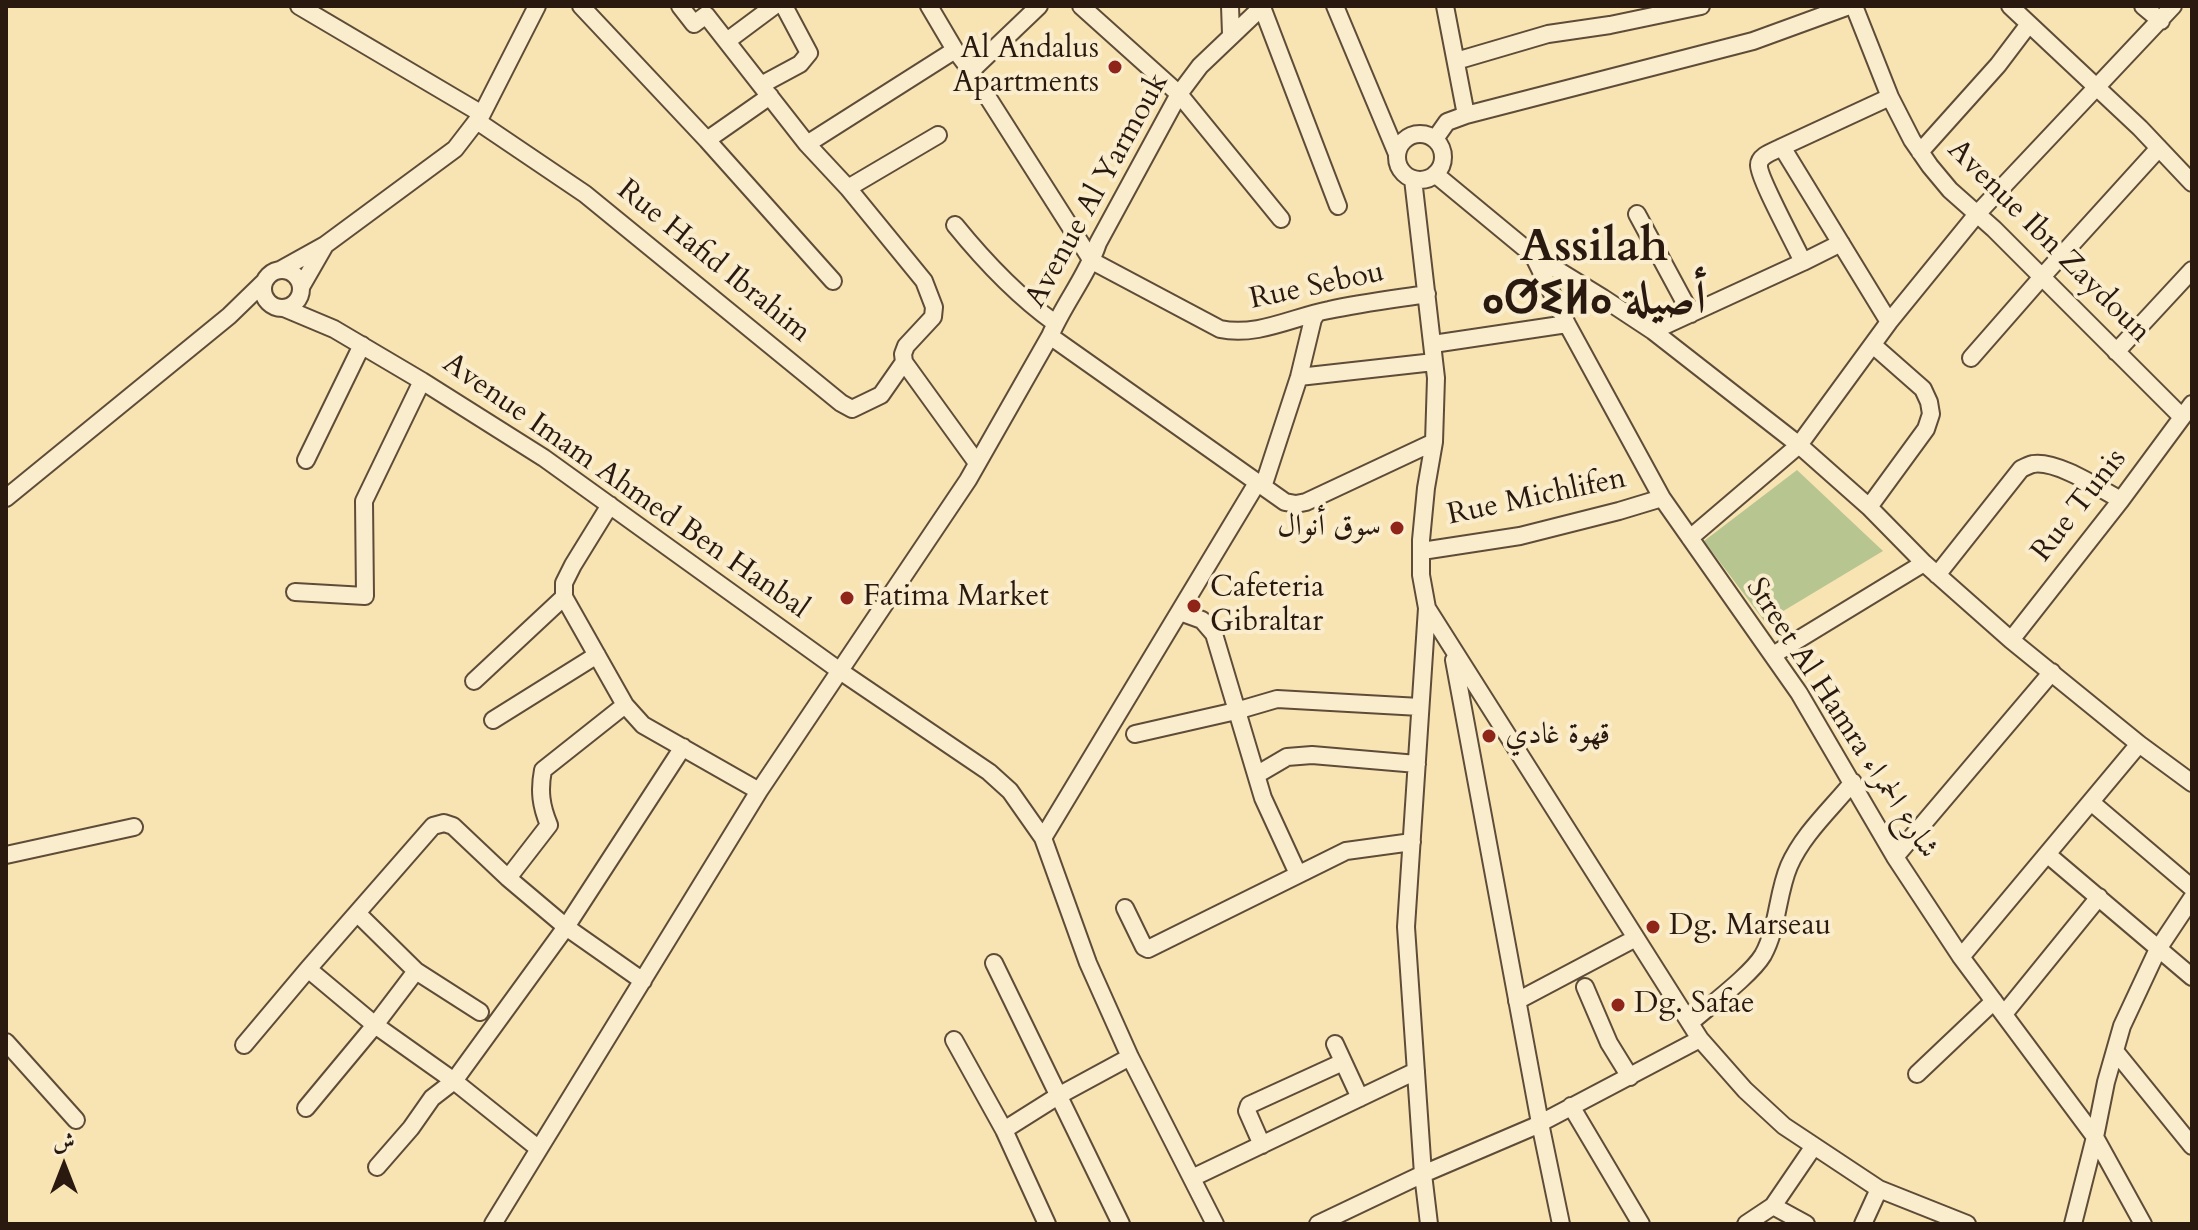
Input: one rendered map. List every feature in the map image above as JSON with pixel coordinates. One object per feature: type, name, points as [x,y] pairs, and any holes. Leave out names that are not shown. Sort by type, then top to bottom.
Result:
[{"type":"street","points":[[299,6],[479,118]]},
{"type":"street","points":[[6,498],[229,316],[271,274],[325,245],[448,154],[479,118],[537,6]]},
{"type":"street","points":[[581,6],[833,281]]},
{"type":"street","points":[[680,6],[694,24],[706,15],[807,144],[848,188],[924,281],[934,307],[933,317],[906,346],[904,362],[977,463]]},
{"type":"street","points":[[727,41],[774,6]]},
{"type":"street","points":[[707,140],[800,64],[809,53],[784,6]]},
{"type":"street","points":[[929,6],[1092,261]]},
{"type":"street","points":[[971,71],[1039,6]]},
{"type":"street","points":[[1081,6],[1179,94],[1281,219]]},
{"type":"street","points":[[1230,6],[1231,34]]},
{"type":"street","points":[[1262,6],[1338,206]]},
{"type":"street","name":"Avenue Al Yarmouk","points":[[493,1224],[759,791],[977,463],[1092,261],[1098,243],[1179,94],[1200,66],[1262,6]]},
{"type":"street","points":[[1335,6],[1397,154],[1400,169],[1413,179],[1420,180],[1435,174],[1443,161],[1443,153],[1435,139],[1419,134],[1405,140],[1397,154]]},
{"type":"street","points":[[1445,6],[1466,115]]},
{"type":"street","points":[[1456,61],[1548,34],[1701,6]]},
{"type":"street","points":[[1435,139],[1447,122],[1466,115],[1753,41],[1851,6]]},
{"type":"street","name":"Avenue Ibn Zaydoun","points":[[1851,6],[1912,140],[1950,190],[2116,352],[2187,410]]},
{"type":"street","points":[[2010,6],[2190,176]]},
{"type":"street","points":[[2143,6],[2161,21]]},
{"type":"street","points":[[1690,538],[1799,445],[1889,322],[1977,214],[2173,6]]},
{"type":"street","points":[[1920,152],[1998,65],[2029,24]]},
{"type":"street","points":[[807,144],[955,50]]},
{"type":"street","points":[[1803,262],[1766,185],[1759,161],[1782,147],[1890,97]]},
{"type":"street","name":"Rue Hafid Ibrahim","points":[[479,118],[585,194],[841,403],[852,409],[881,395],[904,362]]},
{"type":"street","points":[[848,188],[938,135]]},
{"type":"street","points":[[1782,147],[1889,322]]},
{"type":"street","points":[[1971,358],[2159,148]]},
{"type":"street","name":"Street Al Hamra شارع الحمراء","points":[[1435,174],[1533,255],[1662,498],[1799,693],[1895,857],[1961,957],[2095,1137],[2143,1224]]},
{"type":"street","points":[[1413,179],[1433,344],[1436,395],[1434,442],[1421,540],[1421,575],[1427,608],[1406,927],[1429,1224]]},
{"type":"street","points":[[1637,214],[1691,314]]},
{"type":"street","points":[[955,225],[985,262],[1053,329],[1285,502],[1306,502],[1434,442]]},
{"type":"street","points":[[1653,331],[1841,243]]},
{"type":"street","points":[[264,282],[266,301],[274,307],[294,305],[325,245]]},
{"type":"street","points":[[1533,255],[1653,331],[1799,445],[1869,507],[1930,569],[2011,640],[2192,783]]},
{"type":"street","name":"Rue Sebou","points":[[1092,261],[1220,329],[1232,332],[1427,294]]},
{"type":"street","points":[[280,270],[290,272],[297,278],[300,292]]},
{"type":"street","points":[[2116,352],[2192,270]]},
{"type":"street","name":"Avenue Imam Ahmed Ben Hanbal","points":[[300,292],[334,329]]},
{"type":"street","points":[[229,316],[266,301]]},
{"type":"street","name":"Avenue Imam Ahmed Ben Hanbal","points":[[284,308],[334,329],[362,345],[544,458],[840,671],[989,772],[1010,791],[1043,838],[1088,963],[1130,1057],[1215,1224]]},
{"type":"street","points":[[1043,838],[1260,485],[1299,377],[1317,313]]},
{"type":"street","points":[[1433,344],[1567,324]]},
{"type":"street","points":[[306,460],[362,345]]},
{"type":"street","points":[[1869,507],[1926,429],[1931,414],[1923,389],[1873,345]]},
{"type":"street","points":[[1299,377],[1434,362]]},
{"type":"street","points":[[295,592],[365,596],[364,501],[422,381]]},
{"type":"street","name":"Rue Tunis","points":[[2011,640],[2187,410]]},
{"type":"street","points":[[1773,655],[1930,569],[2021,469],[2034,464],[2047,465],[2070,473],[2121,500]]},
{"type":"street","name":"Rue Michlifen","points":[[1422,551],[1520,536],[1662,498]]},
{"type":"street","points":[[610,505],[573,565],[564,583],[564,597],[625,705],[643,725],[759,791]]},
{"type":"street","points":[[474,681],[564,597]]},
{"type":"street","points":[[1427,608],[1700,1039],[1745,1090],[1784,1126],[1879,1189],[1967,1224]]},
{"type":"street","points":[[1180,612],[1202,620],[1214,634],[1263,798],[1298,874]]},
{"type":"street","points":[[1452,649],[1561,1224]]},
{"type":"street","points":[[493,720],[597,655]]},
{"type":"street","points":[[1895,857],[2052,672]]},
{"type":"street","points":[[1135,734],[1277,699],[1420,707]]},
{"type":"street","points":[[508,878],[549,825],[539,789],[543,770],[625,705]]},
{"type":"street","points":[[1961,957],[2139,744]]},
{"type":"street","points":[[377,1167],[432,1098],[454,1081],[566,927],[683,747]]},
{"type":"street","points":[[1258,774],[1287,757],[1312,755],[1417,764]]},
{"type":"street","points":[[1690,1023],[1754,967],[1763,955],[1771,936],[1788,868],[1802,842],[1853,782]]},
{"type":"street","points":[[2091,802],[2192,888]]},
{"type":"street","points":[[244,1045],[433,826],[444,823],[453,826],[566,927],[643,981]]},
{"type":"street","points":[[6,855],[134,827]]},
{"type":"street","points":[[1125,908],[1144,947],[1148,949],[1346,851],[1412,842]]},
{"type":"street","points":[[2047,854],[2192,977]]},
{"type":"street","points":[[1917,1074],[1999,1008],[2099,897]]},
{"type":"street","points":[[2073,1224],[2122,1026],[2158,949],[2192,898]]},
{"type":"street","points":[[357,913],[416,971],[480,1012]]},
{"type":"street","points":[[1517,1001],[1636,938]]},
{"type":"street","points":[[994,963],[1121,1224]]},
{"type":"street","points":[[308,969],[375,1025],[454,1081],[539,1149]]},
{"type":"street","points":[[306,1108],[416,971]]},
{"type":"street","points":[[1585,987],[1609,1043],[1630,1077]]},
{"type":"street","points":[[1318,1224],[1540,1123],[1700,1039]]},
{"type":"street","points":[[954,1040],[1004,1130],[1047,1224]]},
{"type":"street","points":[[6,1042],[76,1120]]},
{"type":"street","points":[[1335,1044],[1360,1098]]},
{"type":"street","points":[[2115,1051],[2192,1146]]},
{"type":"street","points":[[1004,1130],[1130,1057]]},
{"type":"street","points":[[1262,1145],[1247,1111],[1249,1105],[1343,1062]]},
{"type":"street","points":[[1192,1178],[1416,1071]]},
{"type":"street","points":[[1571,1106],[1641,1224]]},
{"type":"street","points":[[1746,1224],[1773,1206],[1814,1146]]},
{"type":"street","points":[[1863,1224],[1879,1189]]},
{"type":"street","points":[[1773,1206],[1806,1224]]},
{"type":"green space","points":[[1797,470],[1883,551],[1765,622],[1704,541]]},
{"type":"place","name":"Al Andalus Apartments","points":[[1115,67]]},
{"type":"place","name":"سوق أنوال","points":[[1397,528]]},
{"type":"place","name":"Fatima Market","points":[[847,598]]},
{"type":"place","name":"Cafeteria Gibraltar","points":[[1194,606]]},
{"type":"place","name":"قهوة غادي","points":[[1489,736]]},
{"type":"place","name":"Dg. Marseau","points":[[1653,927]]},
{"type":"place","name":"Dg. Safae","points":[[1618,1005]]},
{"type":"district","name":"Assilah ⴰⵚⵉⵍⴰ أصيلة","points":[[1594,276]]}]
